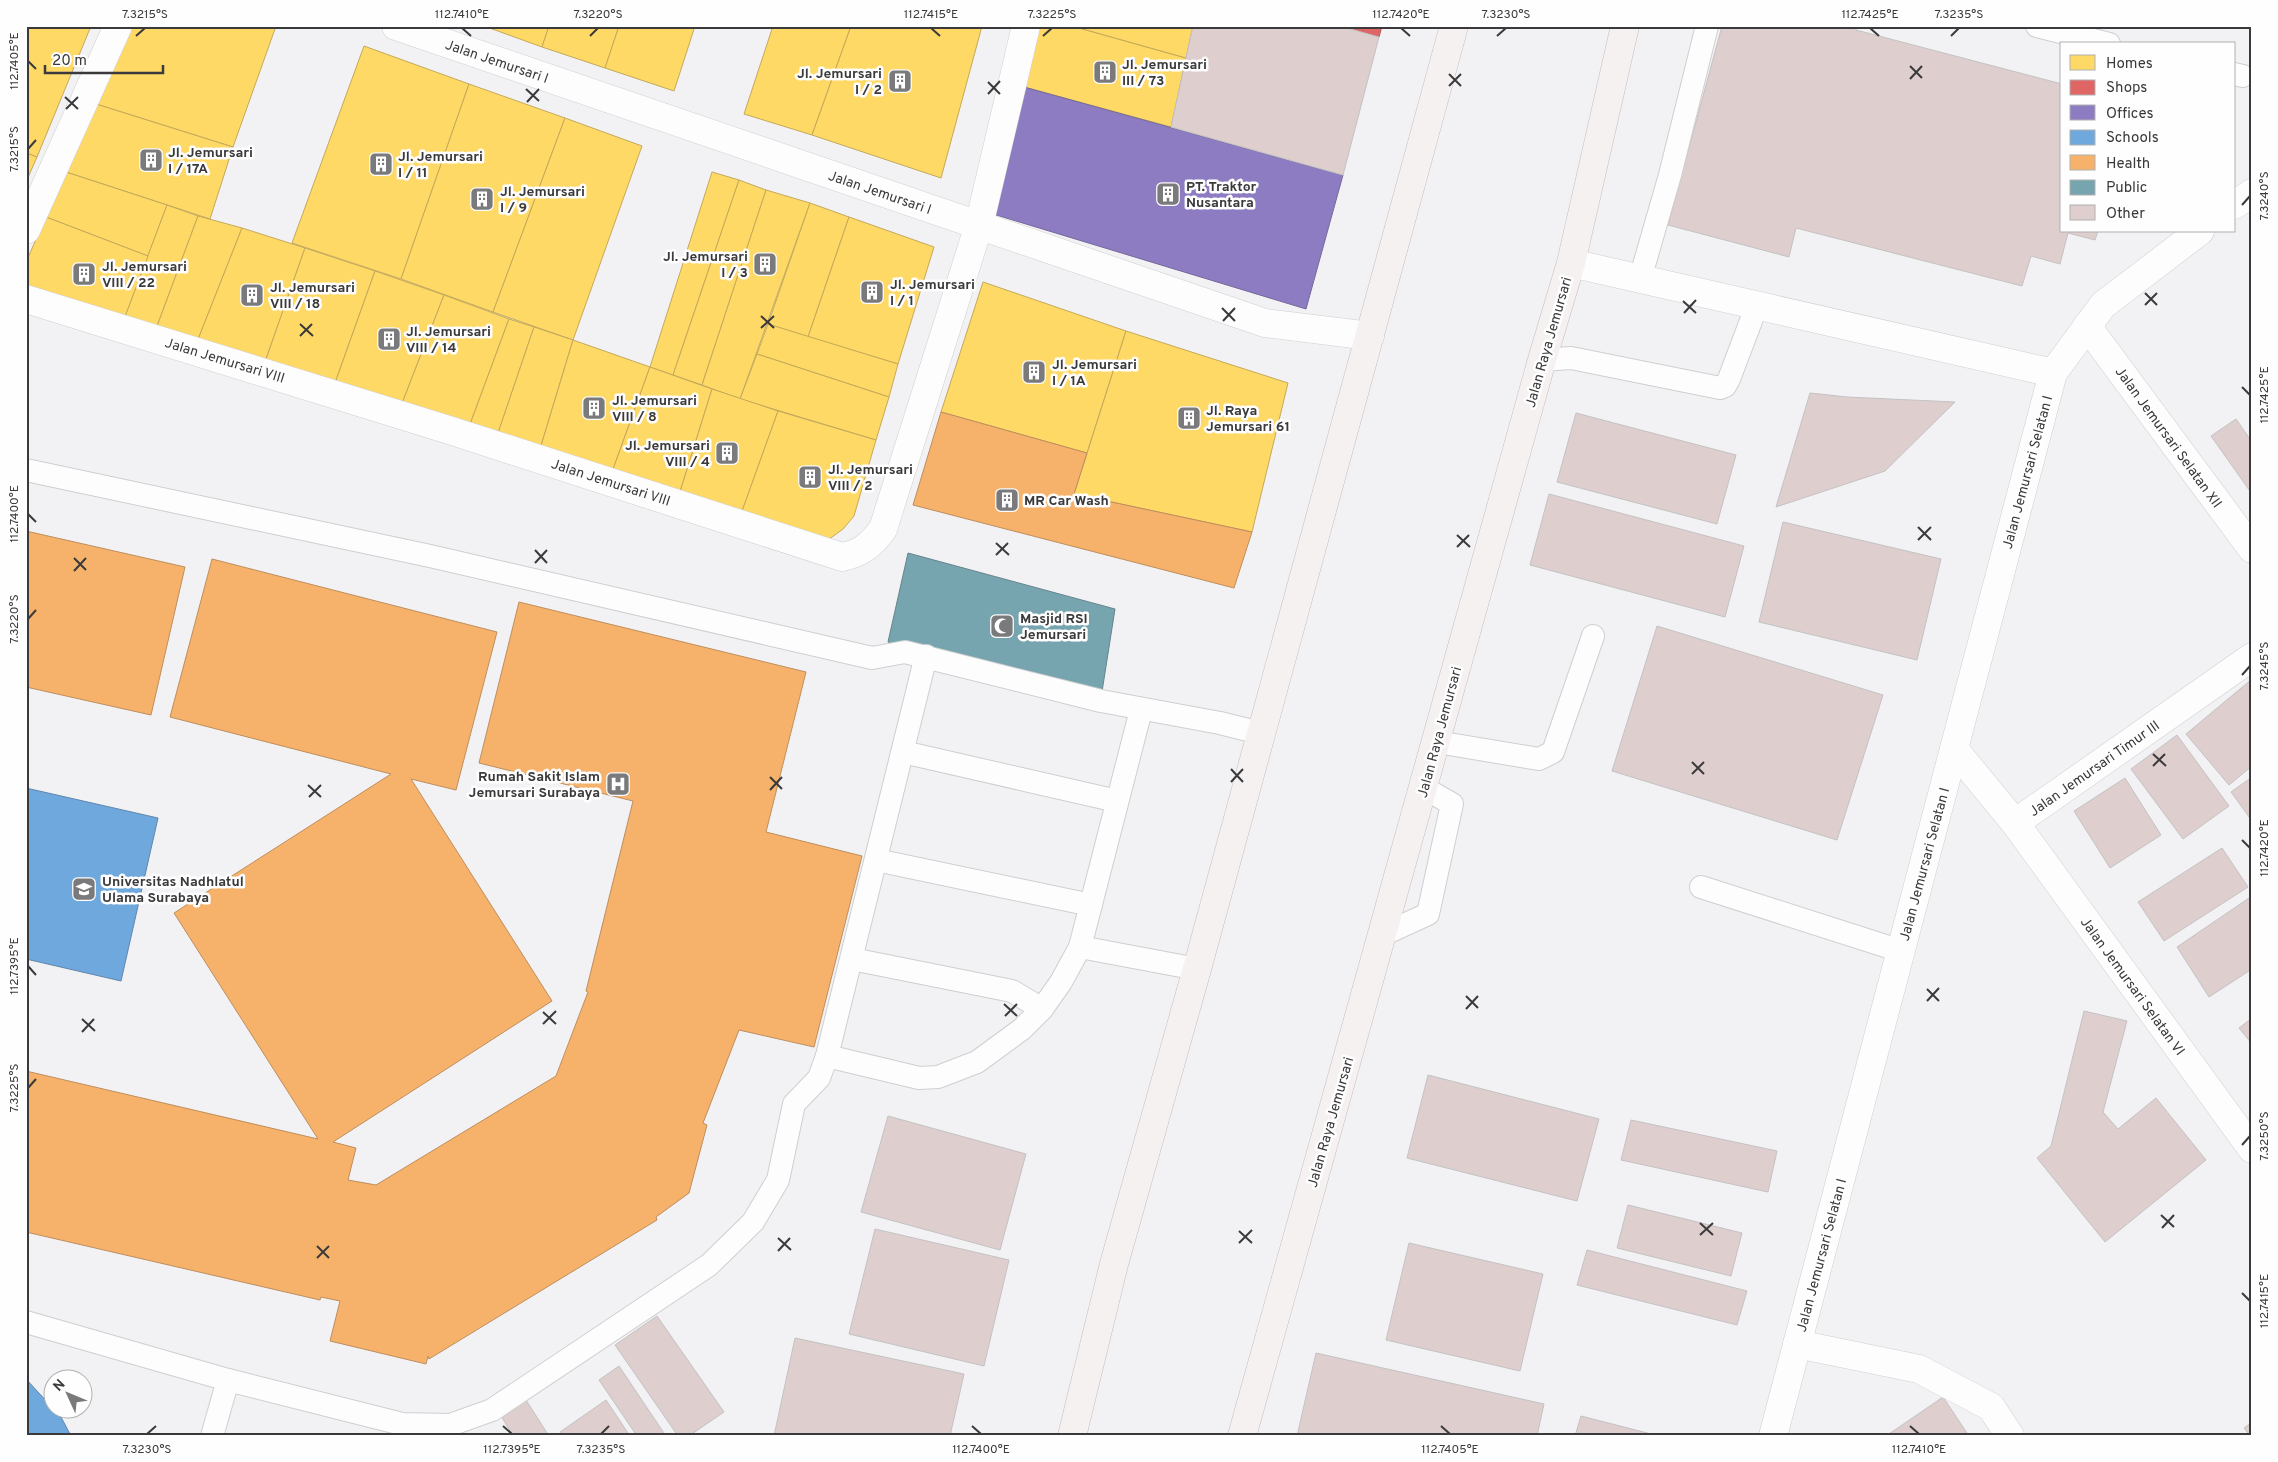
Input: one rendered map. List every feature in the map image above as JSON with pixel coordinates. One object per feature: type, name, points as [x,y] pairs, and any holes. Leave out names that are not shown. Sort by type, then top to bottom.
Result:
[{"type":"main road","points":[[1072,1436],[1114,1264],[1197,969],[1454,26]]},
{"type":"main road","name":"Jalan Raya Jemursari","points":[[1242,1436],[1542,360],[1571,263],[1625,26]]},
{"type":"street","points":[[26,230],[118,26]]},
{"type":"street","name":"Jalan Jemursari I","points":[[396,26],[1265,323],[1370,336]]},
{"type":"street","name":"Jalan Jemursari VIII","points":[[26,299],[449,430],[842,557],[856,554],[866,549],[883,529],[979,226],[1026,26]]},
{"type":"street","points":[[2236,204],[2252,194]]},
{"type":"street","name":"Jalan Jemursari Selatan I","points":[[1773,1436],[2053,373],[2095,315],[2199,232]]},
{"type":"street","points":[[1571,263],[2053,373]]},
{"type":"street","name":"Jalan Jemursari Selatan XII","points":[[2095,315],[2252,549]]},
{"type":"street","name":"Jalan Jemursari Timur III","points":[[1954,749],[2015,823],[2252,657]]},
{"type":"street","name":"Jalan Jemursari Selatan VI","points":[[2015,823],[2252,1149]]},
{"type":"street","points":[[1797,1344],[1919,1369],[1991,1407],[2010,1436]]},
{"type":"lane","points":[[1640,279],[1670,175],[1706,26]]},
{"type":"lane","points":[[2037,26],[2101,42]]},
{"type":"lane","points":[[1542,360],[1571,358],[1720,388],[1729,380],[1757,305]]},
{"type":"lane","points":[[26,470],[440,558],[872,658],[905,652],[926,656],[1141,710],[1220,723],[1260,733]]},
{"type":"lane","points":[[1437,742],[1539,759],[1554,752],[1593,636]]},
{"type":"lane","points":[[26,1322],[401,1430],[450,1425],[492,1410],[709,1265],[752,1222],[778,1180],[794,1104],[819,1078],[852,959],[926,656]]},
{"type":"lane","points":[[826,1056],[919,1078],[938,1077],[977,1062],[1022,1029],[1042,1009],[1061,982],[1080,947],[1141,710]]},
{"type":"lane","points":[[903,752],[1117,801]]},
{"type":"lane","points":[[1382,935],[1428,914],[1452,804],[1424,788]]},
{"type":"lane","points":[[876,860],[1091,905]]},
{"type":"lane","points":[[1701,887],[1901,951]]},
{"type":"lane","points":[[1080,947],[1197,969]]},
{"type":"lane","points":[[852,959],[1012,992],[1042,1009]]},
{"type":"lane","points":[[212,1436],[228,1380]]},
{"type":"building: Homes","points":[[26,26],[91,26],[37,157],[26,153]]},
{"type":"building: Homes","points":[[133,26],[276,26],[233,147],[96,104]]},
{"type":"building: Homes","points":[[484,26],[549,26],[542,47]]},
{"type":"building: Homes","points":[[549,26],[619,26],[605,68],[542,47]]},
{"type":"building: Homes","points":[[619,26],[695,26],[674,91],[605,68]]},
{"type":"building: Homes","points":[[773,26],[851,26],[812,135],[744,114]]},
{"type":"building: Homes","name":"Jl. Jemursari I / 2","points":[[851,26],[982,26],[941,178],[812,135]]},
{"type":"building: Homes","name":"Jl. Jemursari III / 73","points":[[1038,26],[1072,26],[1186,58],[1171,127],[1024,87]]},
{"type":"building: Homes","points":[[1072,26],[1193,26],[1186,58]]},
{"type":"building: Homes","name":"Jl. Jemursari I / 11","points":[[364,46],[469,84],[401,279],[292,243]]},
{"type":"building: Homes","name":"Jl. Jemursari I / 9","points":[[469,84],[565,118],[493,312],[401,279]]},
{"type":"building: Homes","name":"Jl. Jemursari I / 17A","points":[[96,104],[233,147],[210,219],[66,172]]},
{"type":"building: Homes","points":[[565,118],[642,146],[573,340],[493,312]]},
{"type":"building: Homes","points":[[26,153],[37,157],[26,182]]},
{"type":"building: Homes","points":[[66,172],[167,205],[148,256],[46,217]]},
{"type":"building: Homes","points":[[712,172],[739,180],[673,375],[650,367]]},
{"type":"building: Homes","points":[[739,180],[766,190],[702,385],[673,375]]},
{"type":"building: Homes","name":"Jl. Jemursari I / 3","points":[[766,190],[810,203],[740,399],[702,385]]},
{"type":"building: Homes","points":[[810,203],[849,217],[808,337],[768,324]]},
{"type":"building: Homes","points":[[167,205],[198,216],[156,329],[124,319]]},
{"type":"building: Homes","points":[[198,216],[242,228],[197,342],[156,329]]},
{"type":"building: Homes","name":"Jl. Jemursari VIII / 22","points":[[46,217],[148,256],[124,319],[26,286],[26,262]]},
{"type":"building: Homes","name":"Jl. Jemursari I / 1","points":[[849,217],[934,247],[898,364],[808,337]]},
{"type":"building: Homes","name":"Jl. Jemursari VIII / 18","points":[[242,228],[305,248],[265,362],[197,342]]},
{"type":"building: Homes","points":[[305,248],[375,271],[335,383],[265,362]]},
{"type":"building: Homes","name":"Jl. Jemursari VIII / 14","points":[[375,271],[444,295],[401,406],[335,383]]},
{"type":"building: Homes","name":"Jl. Jemursari I / 1A","points":[[983,282],[1126,331],[1087,453],[941,412]]},
{"type":"building: Homes","points":[[444,295],[509,319],[469,427],[401,406]]},
{"type":"building: Homes","points":[[509,319],[534,327],[497,436],[469,427]]},
{"type":"building: Homes","points":[[768,324],[898,364],[889,397],[757,354]]},
{"type":"building: Homes","points":[[534,327],[573,340],[540,449],[497,436]]},
{"type":"building: Homes","name":"Jl. Raya Jemursari 61","points":[[1126,331],[1288,383],[1252,532],[1074,494]]},
{"type":"building: Homes","name":"Jl. Jemursari VIII / 8","points":[[573,340],[650,367],[612,472],[540,449]]},
{"type":"building: Homes","points":[[757,354],[889,397],[876,440],[740,399]]},
{"type":"building: Homes","points":[[650,367],[712,389],[679,495],[612,472]]},
{"type":"building: Homes","name":"Jl. Jemursari VIII / 4","points":[[712,389],[778,411],[741,514],[679,495]]},
{"type":"building: Homes","name":"Jl. Jemursari VIII / 2","points":[[778,411],[876,440],[854,516],[843,529],[828,540],[741,514]]},
{"type":"building: Shops","points":[[1340,26],[1382,26],[1379,37]]},
{"type":"building: Offices","name":"PT. Traktor Nusantara","points":[[1024,87],[1343,175],[1306,309],[993,214]]},
{"type":"building: Schools","name":"Universitas Nadhlatul Ulama Surabaya","points":[[26,788],[158,818],[121,981],[26,959]]},
{"type":"building: Schools","points":[[26,1379],[42,1396],[42,1420],[63,1420],[71,1436],[26,1436]]},
{"type":"building: Health","name":"MR Car Wash","points":[[941,412],[1087,453],[1074,494],[1252,532],[1234,588],[913,505]]},
{"type":"building: Health","points":[[26,531],[185,567],[151,715],[26,687]]},
{"type":"building: Health","points":[[212,559],[497,632],[456,790],[411,779],[552,1001],[333,1142],[356,1148],[348,1180],[376,1185],[556,1076],[588,992],[586,991],[633,801],[479,763],[519,602],[806,672],[766,832],[862,856],[814,1047],[739,1030],[703,1123],[707,1125],[689,1193],[656,1217],[657,1220],[429,1359],[428,1356],[426,1364],[330,1341],[340,1301],[321,1297],[320,1300],[26,1232],[26,1071],[318,1139],[174,913],[391,774],[170,717]]},
{"type":"building: Public","name":"Masjid RSI Jemursari","points":[[908,553],[1115,609],[1101,698],[888,642]]},
{"type":"building: Other","points":[[1193,26],[1340,26],[1379,37],[1343,175],[1171,127]]},
{"type":"building: Other","points":[[1722,26],[1857,26],[1856,30],[2060,83],[2060,232],[2098,232],[2095,240],[2068,233],[2060,264],[2031,256],[2022,286],[1796,228],[1789,257],[1668,225]]},
{"type":"building: Other","points":[[1810,393],[1847,397],[1955,402],[1885,471],[1776,507]]},
{"type":"building: Other","points":[[1576,413],[1736,455],[1717,524],[1557,482]]},
{"type":"building: Other","points":[[2236,419],[2252,442],[2252,494],[2211,436]]},
{"type":"building: Other","points":[[1549,494],[1744,546],[1725,617],[1530,565]]},
{"type":"building: Other","points":[[1783,522],[1941,559],[1917,660],[1759,622]]},
{"type":"building: Other","points":[[1657,626],[1883,695],[1837,840],[1612,771]]},
{"type":"building: Other","points":[[2252,679],[2252,766],[2229,785],[2186,734]]},
{"type":"building: Other","points":[[2177,735],[2229,806],[2183,839],[2131,769]]},
{"type":"building: Other","points":[[2252,777],[2252,821],[2231,792]]},
{"type":"building: Other","points":[[2125,778],[2161,835],[2110,868],[2074,811]]},
{"type":"building: Other","points":[[2222,848],[2248,887],[2164,941],[2138,902]]},
{"type":"building: Other","points":[[2252,896],[2252,969],[2209,997],[2177,947]]},
{"type":"building: Other","points":[[2084,1011],[2127,1021],[2103,1112],[2118,1129],[2156,1098],[2206,1160],[2105,1242],[2037,1158],[2051,1146]]},
{"type":"building: Other","points":[[2252,1018],[2252,1044],[2239,1028]]},
{"type":"building: Other","points":[[1428,1075],[1599,1119],[1577,1201],[1407,1158]]},
{"type":"building: Other","points":[[888,1116],[1026,1154],[1000,1250],[861,1212]]},
{"type":"building: Other","points":[[1631,1120],[1777,1151],[1768,1192],[1621,1160]]},
{"type":"building: Other","points":[[1628,1205],[1742,1233],[1731,1276],[1617,1248]]},
{"type":"building: Other","points":[[875,1229],[1009,1260],[984,1366],[849,1334]]},
{"type":"building: Other","points":[[1409,1243],[1543,1274],[1520,1371],[1386,1340]]},
{"type":"building: Other","points":[[1587,1250],[1747,1291],[1737,1325],[1577,1285]]},
{"type":"building: Other","points":[[657,1316],[724,1412],[689,1436],[678,1436],[615,1345]]},
{"type":"building: Other","points":[[795,1338],[964,1374],[950,1436],[774,1436]]},
{"type":"building: Other","points":[[1316,1353],[1544,1404],[1537,1436],[1297,1436]]},
{"type":"building: Other","points":[[619,1366],[666,1436],[637,1436],[599,1380]]},
{"type":"building: Other","points":[[1943,1397],[1969,1436],[1886,1436]]},
{"type":"building: Other","points":[[526,1400],[549,1436],[513,1436],[501,1416]]},
{"type":"building: Other","points":[[606,1400],[630,1436],[563,1436],[560,1432]]},
{"type":"building: Other","points":[[1581,1416],[1659,1436],[1575,1436]]},
{"type":"building: Other","points":[[2252,1422],[2252,1436],[2250,1436],[2244,1428]]},
{"type":"place","name":"Jl. Jemursari III / 73","points":[[1105,72]]},
{"type":"place","name":"Jl. Jemursari I / 2","points":[[900,81]]},
{"type":"place","name":"Jl. Jemursari I / 17A","points":[[151,160]]},
{"type":"place","name":"Jl. Jemursari I / 11","points":[[381,164]]},
{"type":"place","name":"PT. Traktor Nusantara","points":[[1168,194]]},
{"type":"place","name":"Jl. Jemursari I / 9","points":[[482,199]]},
{"type":"place","name":"Jl. Jemursari I / 3","points":[[765,264]]},
{"type":"place","name":"Jl. Jemursari VIII / 22","points":[[84,274]]},
{"type":"place","name":"Jl. Jemursari I / 1","points":[[872,292]]},
{"type":"place","name":"Jl. Jemursari VIII / 18","points":[[252,295]]},
{"type":"place","name":"Jl. Jemursari VIII / 14","points":[[389,339]]},
{"type":"place","name":"Jl. Jemursari I / 1A","points":[[1034,372]]},
{"type":"place","name":"Jl. Jemursari VIII / 8","points":[[594,408]]},
{"type":"place","name":"Jl. Raya Jemursari 61","points":[[1189,418]]},
{"type":"place","name":"Jl. Jemursari VIII / 4","points":[[727,453]]},
{"type":"place","name":"Jl. Jemursari VIII / 2","points":[[810,477]]},
{"type":"place","name":"MR Car Wash","points":[[1007,500]]},
{"type":"place","name":"Masjid RSI Jemursari","points":[[1002,626]]},
{"type":"place","name":"Rumah Sakit Islam Jemursari Surabaya","points":[[618,784]]},
{"type":"place","name":"Universitas Nadhlatul Ulama Surabaya","points":[[84,889]]}]
